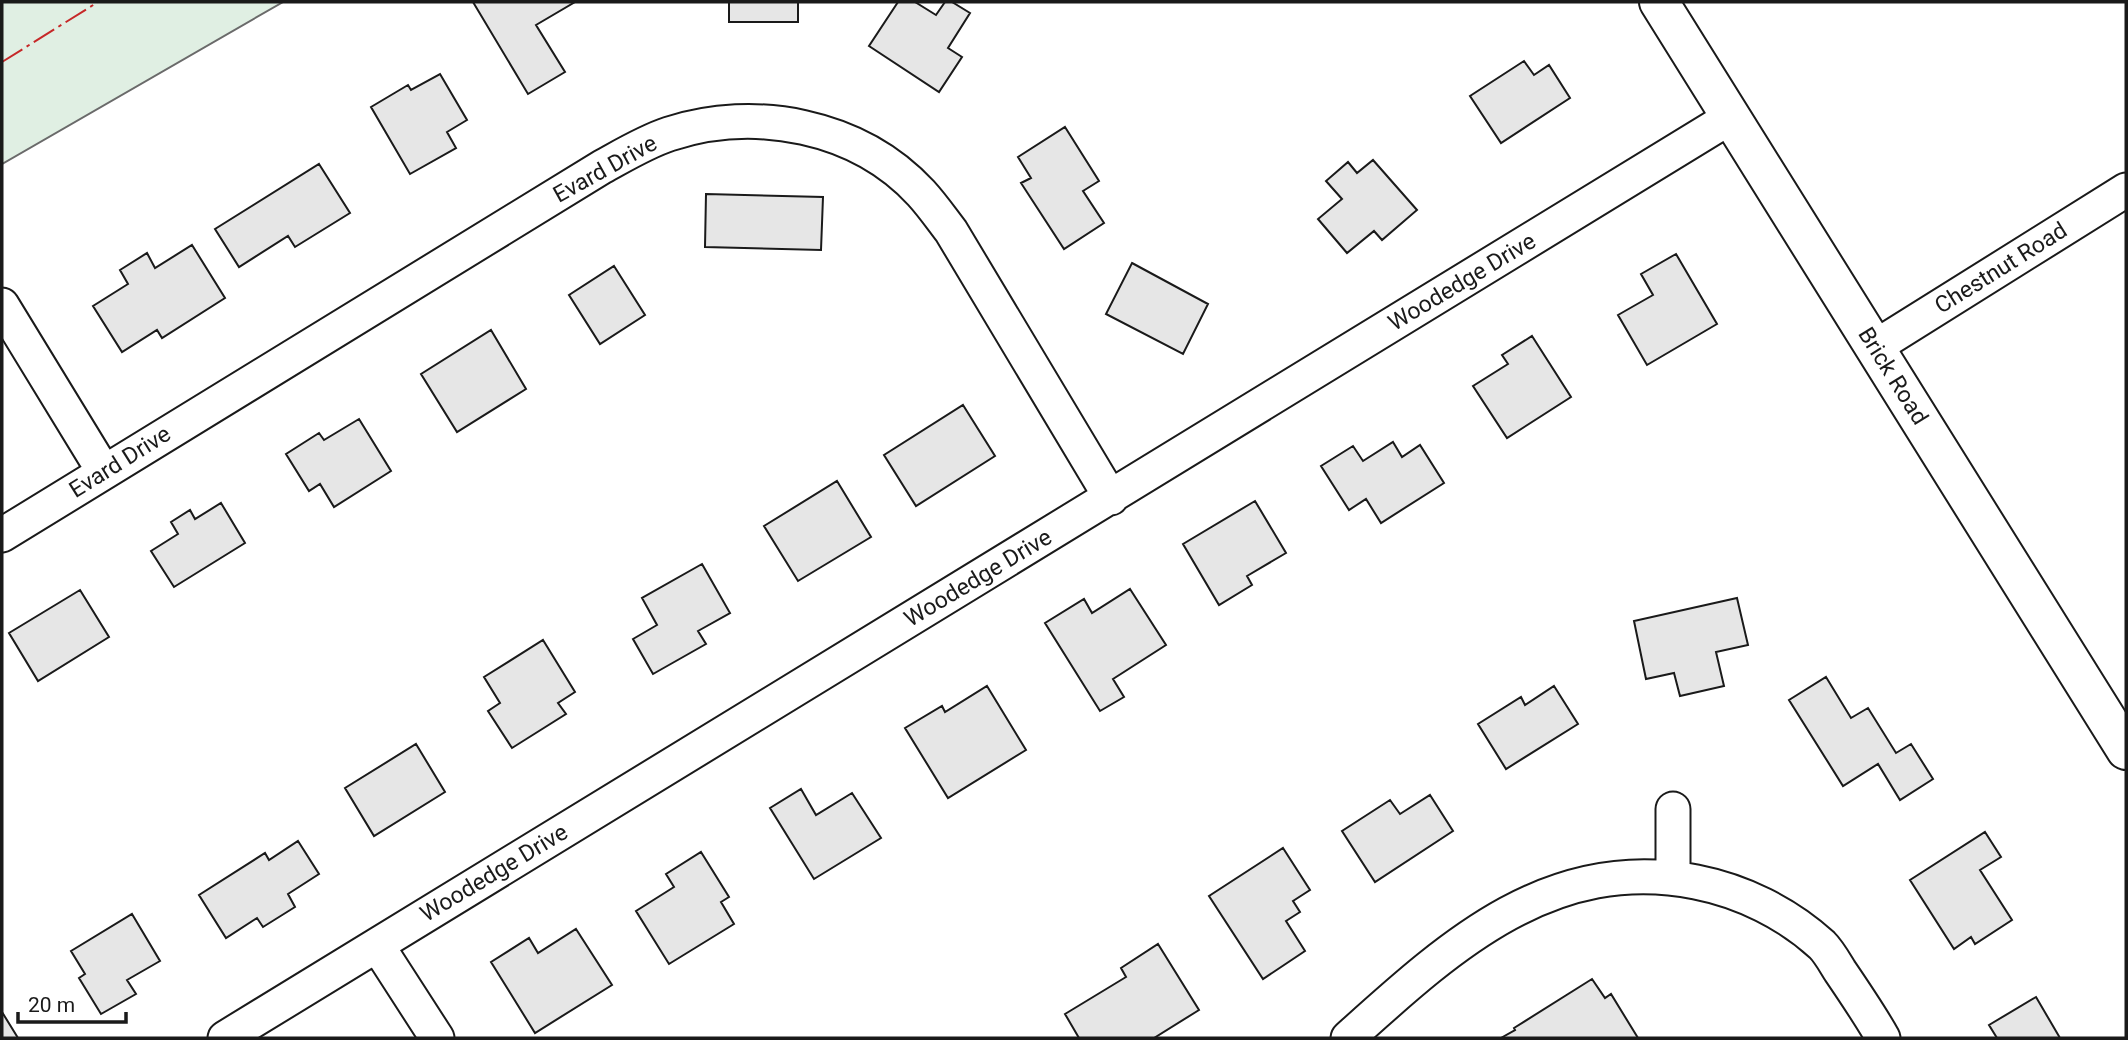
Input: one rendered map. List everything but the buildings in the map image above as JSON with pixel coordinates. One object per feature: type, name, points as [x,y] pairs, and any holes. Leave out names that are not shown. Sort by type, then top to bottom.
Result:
[{"type":"street","name":"Brick Road","points":[[1659,2],[2126,750]]},
{"type":"street","name":"Woodedge Drive","points":[[225,1038],[1731,117]]},
{"type":"street","name":"Evard Drive","points":[[2,535],[643,144],[704,125],[730,122],[796,125],[844,139],[887,163],[921,192],[951,231],[1111,498]]},
{"type":"street","name":"Chestnut Road","points":[[1875,347],[2126,190]]},
{"type":"street","points":[[2,305],[104,472]]},
{"type":"street","points":[[1673,809],[1673,877]]},
{"type":"street","points":[[1348,1038],[1418,975],[1461,943],[1513,911],[1546,895],[1596,880],[1673,877],[1720,886],[1765,905],[1792,921],[1824,947],[1884,1038]]},
{"type":"street","points":[[377,945],[437,1038]]},
{"type":"green space","points":[[2,2],[283,2],[2,164]]},
{"type":"power","points":[[2,62],[98,2]]}]
